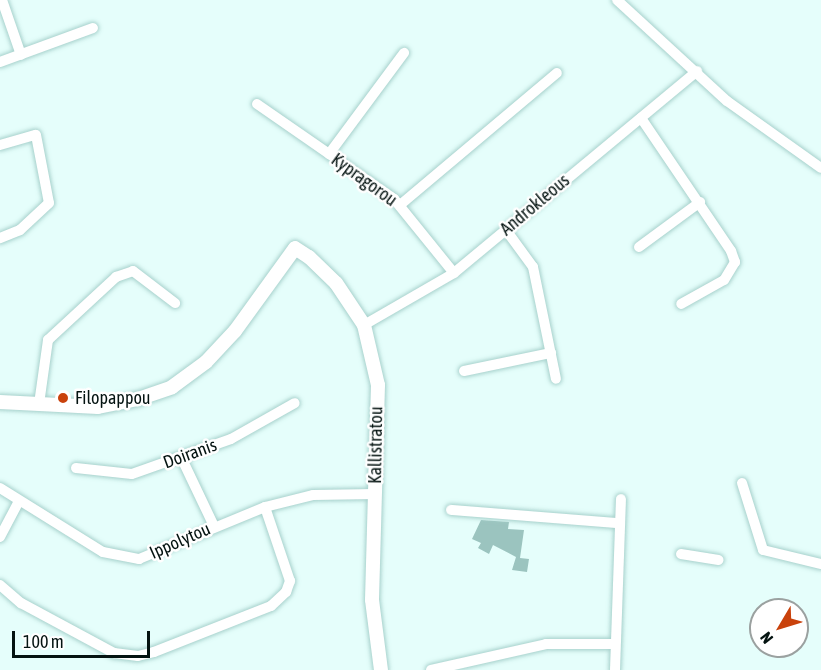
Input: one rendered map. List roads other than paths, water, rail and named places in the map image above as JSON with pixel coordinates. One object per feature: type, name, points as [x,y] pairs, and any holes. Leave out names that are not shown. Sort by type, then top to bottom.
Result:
[{"type":"street","points":[[2,0],[21,55]]},
{"type":"street","points":[[616,0],[697,71],[727,101],[821,168]]},
{"type":"street","points":[[0,62],[93,28]]},
{"type":"street","points":[[329,154],[404,53]]},
{"type":"street","name":"Androkleous","points":[[364,325],[454,273],[697,71]]},
{"type":"street","points":[[400,205],[557,73]]},
{"type":"street","name":"Kypragorou","points":[[257,104],[400,205],[454,273]]},
{"type":"street","points":[[641,118],[731,251],[732,272],[681,304]]},
{"type":"street","points":[[0,145],[36,135],[49,203],[20,230],[0,238]]},
{"type":"street","points":[[639,247],[700,202]]},
{"type":"street","points":[[506,230],[533,267],[556,379]]},
{"type":"street","name":"Kallistratou","points":[[39,404],[98,407],[138,399],[172,387],[206,362],[236,331],[296,248],[336,283],[364,325],[378,385],[372,600],[381,670]]},
{"type":"street","points":[[0,402],[39,404],[48,340],[116,277],[133,272],[175,303]]},
{"type":"street","points":[[464,371],[551,353]]},
{"type":"street","name":"Doiranis","points":[[76,468],[132,474],[182,459],[231,439],[295,403]]},
{"type":"street","points":[[182,459],[214,526]]},
{"type":"street","points":[[742,483],[763,550],[821,564]]},
{"type":"street","name":"Ippolytou","points":[[0,488],[103,552],[139,559],[162,552],[214,526],[265,507],[313,495],[375,494]]},
{"type":"street","points":[[615,670],[617,523],[621,499]]},
{"type":"street","points":[[0,537],[19,501]]},
{"type":"street","points":[[0,585],[21,603],[114,653],[138,656],[154,652],[272,606],[286,592],[290,581],[265,507]]},
{"type":"street","points":[[451,510],[617,523]]},
{"type":"street","points":[[681,555],[719,560]]},
{"type":"street","points":[[431,670],[546,644],[615,644]]},
{"type":"street","points":[[475,659],[479,670]]},
{"type":"place","name":"Filopappou","points":[[63,398]]}]
